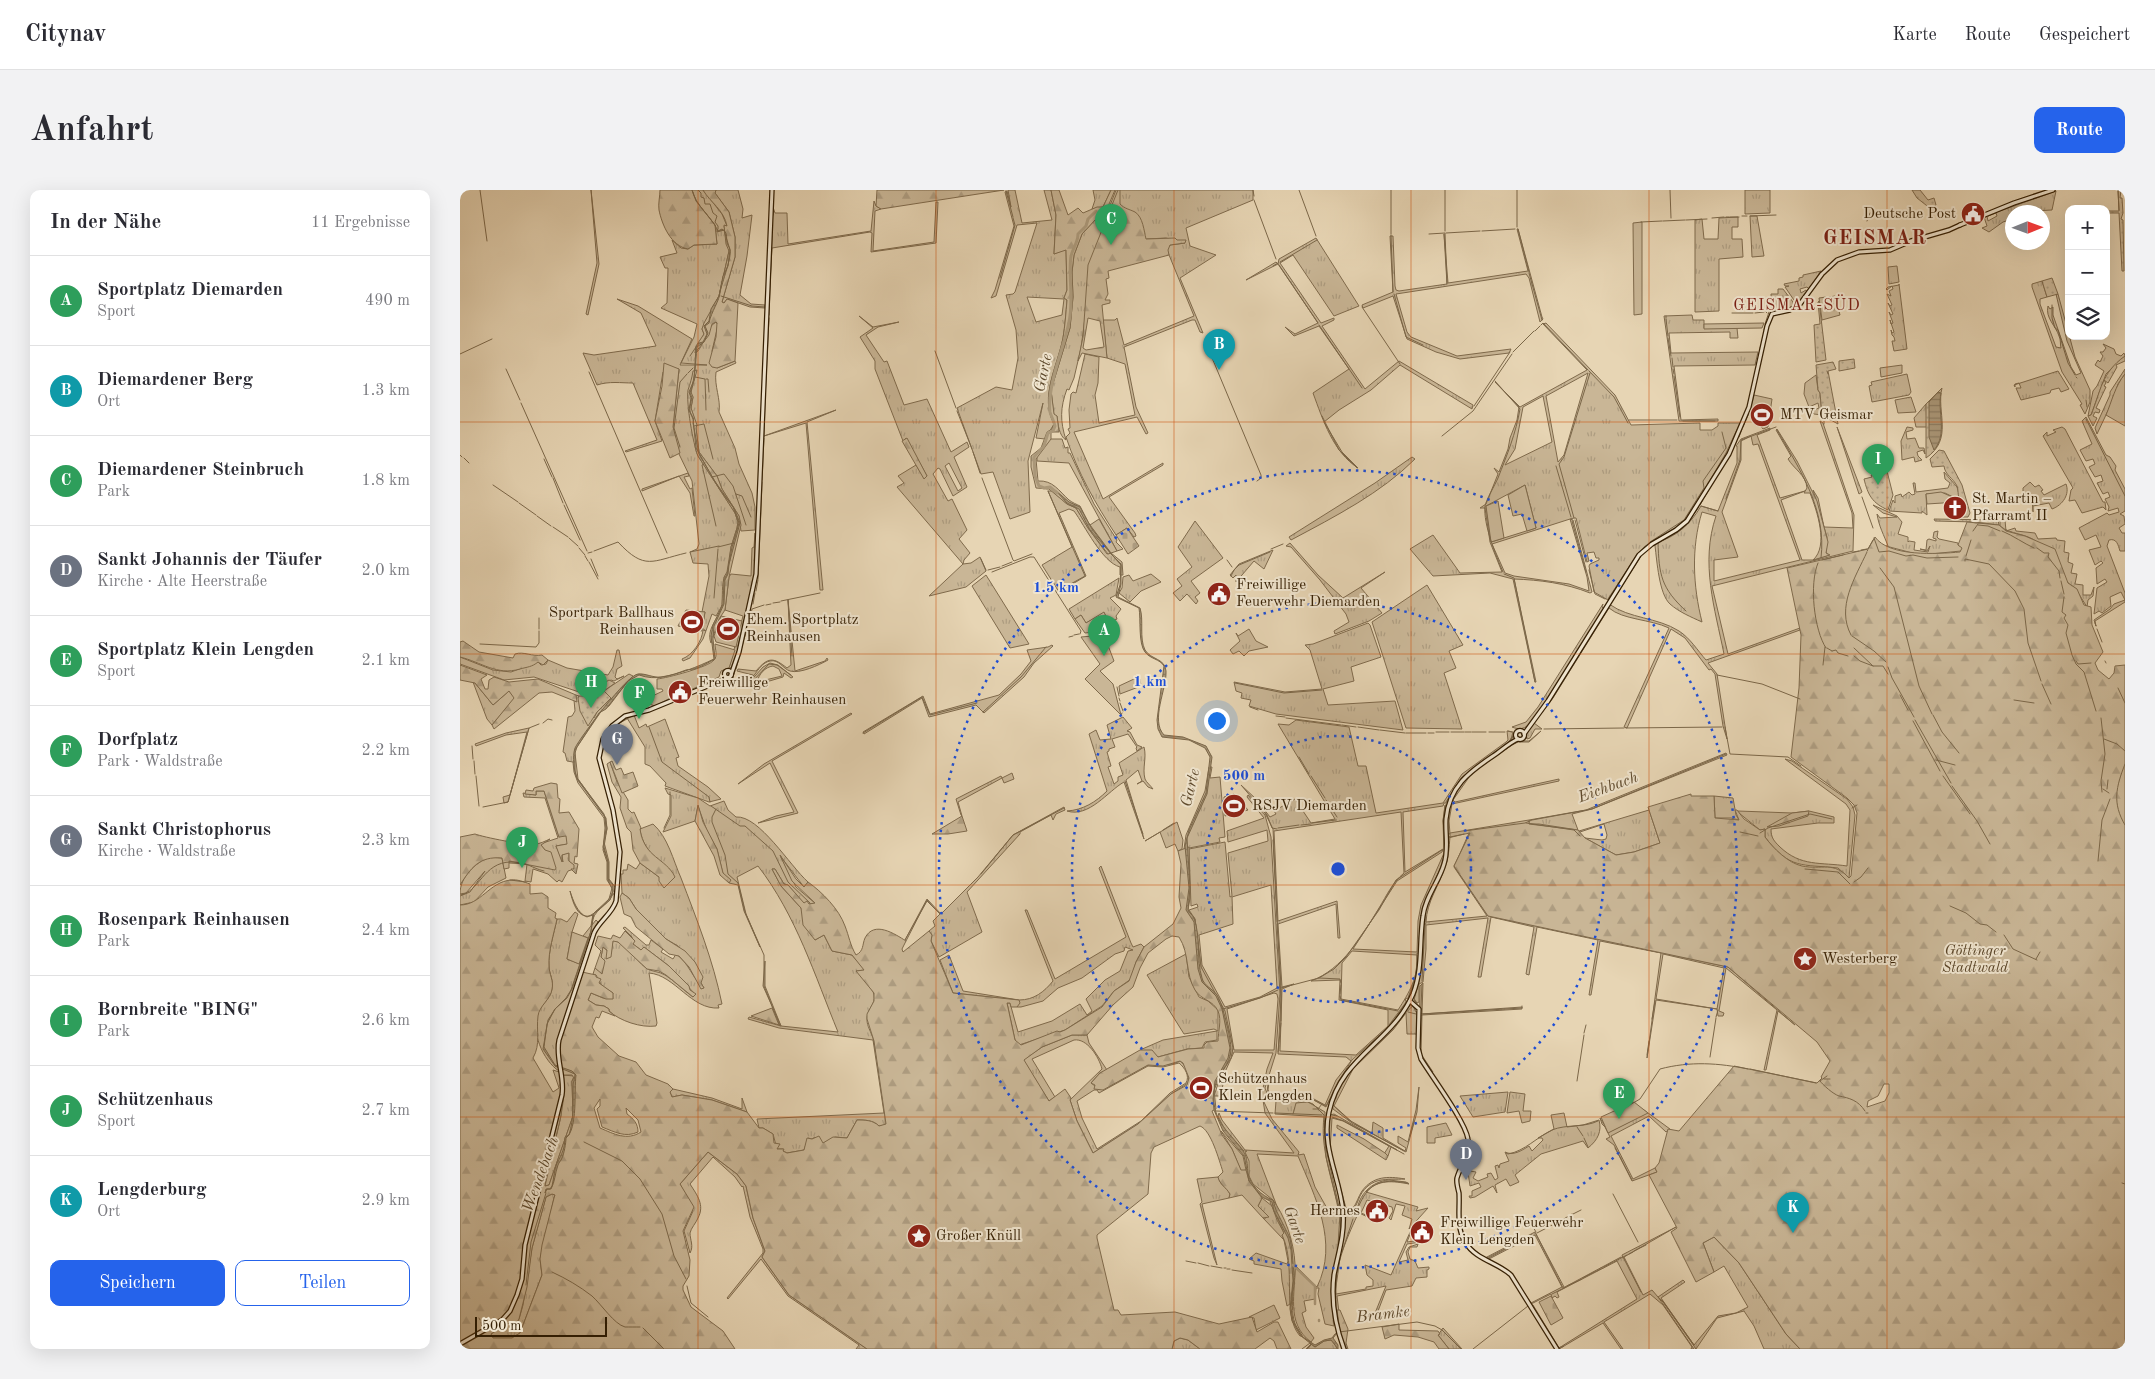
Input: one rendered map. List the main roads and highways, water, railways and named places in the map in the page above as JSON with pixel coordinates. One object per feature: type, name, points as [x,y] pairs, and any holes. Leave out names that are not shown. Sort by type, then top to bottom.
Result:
[{"type":"main road","points":[[460,1344],[502,1320],[510,1311],[519,1289],[525,1245],[562,1095],[558,1050],[559,1040],[595,930],[615,904],[620,864],[617,829],[599,758],[603,739],[612,726],[625,716],[649,710],[726,677],[726,671],[730,673],[734,667],[754,592],[756,574],[772,190]]},
{"type":"main road","points":[[1344,1349],[1338,1331],[1333,1291],[1343,1220],[1341,1199],[1328,1146],[1327,1127],[1330,1110],[1335,1093],[1348,1070],[1394,1025],[1410,1001],[1418,976],[1424,908],[1442,870],[1446,855],[1446,820],[1451,798],[1457,786],[1469,772],[1517,738],[1523,738],[1528,727],[1548,701],[1640,556],[1648,546],[1676,530],[1690,517],[1733,446],[1749,407],[1768,322],[1773,313],[1800,304],[1822,274],[1837,260],[1859,252],[1890,250],[1911,241],[1941,233],[2014,203],[2053,190]]},
{"type":"main road","points":[[1517,738],[1517,732],[1528,727]]},
{"type":"main road","points":[[1521,731],[1524,734]]},
{"type":"main road","points":[[1410,1001],[1418,1009],[1418,1048],[1421,1059],[1467,1135],[1468,1153],[1456,1180],[1461,1235],[1469,1248],[1511,1275],[1558,1349]]},
{"type":"waterway","points":[[480,190],[487,241]]},
{"type":"waterway","points":[[692,190],[697,201],[717,229]]},
{"type":"waterway","name":"Wendebach","points":[[698,190],[701,193],[701,197],[704,198],[705,204],[710,204],[713,213],[717,216],[715,222],[718,229]]},
{"type":"waterway","points":[[1253,190],[1254,196]]},
{"type":"waterway","points":[[1299,190],[1316,236]]},
{"type":"waterway","points":[[1391,190],[1391,234]]},
{"type":"waterway","points":[[1445,190],[1445,231]]},
{"type":"waterway","points":[[1517,190],[1517,227]]},
{"type":"waterway","points":[[1670,190],[1671,218]]},
{"type":"waterway","points":[[2118,190],[2119,210]]},
{"type":"waterway","points":[[1006,191],[1013,217]]},
{"type":"waterway","points":[[1254,200],[1276,259]]},
{"type":"waterway","points":[[773,208],[773,215]]},
{"type":"waterway","name":"Garte","points":[[1057,493],[1050,487],[1044,488],[1039,486],[1035,476],[1034,457],[1044,446],[1048,433],[1053,431],[1055,426],[1050,412],[1051,390],[1067,332],[1070,313],[1071,256],[1078,234],[1096,211]]},
{"type":"waterway","points":[[1867,221],[1870,213]]},
{"type":"waterway","points":[[1750,216],[1776,215]]},
{"type":"waterway","points":[[1742,216],[1747,216]]},
{"type":"waterway","points":[[1712,218],[1724,217]]},
{"type":"waterway","points":[[1730,217],[1739,217]]},
{"type":"waterway","points":[[1000,278],[1015,225],[1013,218]]},
{"type":"waterway","points":[[1686,220],[1707,219]]},
{"type":"waterway","points":[[1663,221],[1685,220]]},
{"type":"waterway","points":[[1641,222],[1662,221]]},
{"type":"waterway","points":[[1482,231],[1515,229]]},
{"type":"waterway","points":[[1518,229],[1529,272]]},
{"type":"waterway","points":[[1446,233],[1480,231]]},
{"type":"waterway","points":[[1429,234],[1445,233],[1447,284]]},
{"type":"waterway","points":[[1391,235],[1393,292]]},
{"type":"waterway","points":[[769,315],[772,236]]},
{"type":"waterway","points":[[1280,262],[1317,240]]},
{"type":"waterway","points":[[1273,266],[1278,263]]},
{"type":"waterway","points":[[1279,265],[1318,323]]},
{"type":"waterway","points":[[1529,273],[1542,320]]},
{"type":"waterway","points":[[1394,294],[1406,337],[1423,345]]},
{"type":"waterway","points":[[721,296],[752,306],[765,307]]},
{"type":"waterway","points":[[2052,305],[2052,318],[2055,328],[2058,330],[2068,363],[2075,375]]},
{"type":"waterway","points":[[1362,307],[1400,364]]},
{"type":"waterway","points":[[1755,313],[1764,312]]},
{"type":"waterway","points":[[1765,324],[1769,312]]},
{"type":"waterway","points":[[1732,313],[1753,313]]},
{"type":"waterway","points":[[765,400],[769,318]]},
{"type":"waterway","points":[[1666,319],[1668,336]]},
{"type":"waterway","points":[[1541,325],[1543,323],[1588,370]]},
{"type":"waterway","points":[[1319,325],[1362,388]]},
{"type":"waterway","points":[[1535,331],[1540,326]]},
{"type":"waterway","points":[[1764,330],[1765,326]]},
{"type":"waterway","points":[[1513,352],[1534,331]]},
{"type":"waterway","points":[[1668,338],[1671,356]]},
{"type":"waterway","points":[[460,354],[492,339]]},
{"type":"waterway","points":[[1205,341],[1261,475],[1261,478],[1257,481]]},
{"type":"waterway","name":"Wendebach","points":[[690,356],[696,347]]},
{"type":"waterway","points":[[1759,357],[1760,350]]},
{"type":"waterway","points":[[935,351],[956,408]]},
{"type":"waterway","points":[[1474,406],[1510,352]]},
{"type":"waterway","points":[[1442,436],[1473,411],[1512,354]]},
{"type":"waterway","points":[[1672,358],[1673,367]]},
{"type":"waterway","points":[[1751,405],[1761,360]]},
{"type":"waterway","points":[[688,373],[693,368]]},
{"type":"waterway","points":[[506,369],[520,400]]},
{"type":"waterway","points":[[1673,369],[1674,374]]},
{"type":"waterway","points":[[1589,371],[1614,397],[1628,423]]},
{"type":"waterway","points":[[589,372],[667,553]]},
{"type":"waterway","points":[[1574,518],[1559,464],[1564,457],[1590,373]]},
{"type":"waterway","points":[[680,447],[674,428],[680,382],[687,374]]},
{"type":"waterway","points":[[1674,376],[1680,417]]},
{"type":"waterway","points":[[695,377],[705,379],[706,410]]},
{"type":"waterway","points":[[706,379],[708,379],[709,392]]},
{"type":"waterway","points":[[1495,381],[1520,409],[1508,452],[1485,506],[1488,531],[1503,572]]},
{"type":"waterway","points":[[2086,400],[2087,407]]},
{"type":"waterway","points":[[764,436],[765,402]]},
{"type":"waterway","points":[[521,403],[587,551]]},
{"type":"waterway","points":[[957,411],[972,449]]},
{"type":"waterway","points":[[1743,427],[1749,413]]},
{"type":"waterway","points":[[1322,416],[1339,450],[1357,468]]},
{"type":"waterway","points":[[2086,419],[2125,496]]},
{"type":"waterway","points":[[1629,420],[1677,420]]},
{"type":"waterway","points":[[1683,421],[1715,421]]},
{"type":"waterway","points":[[694,426],[704,424],[713,459]]},
{"type":"waterway","points":[[1726,499],[1740,460],[1741,440],[1776,427]]},
{"type":"waterway","points":[[1739,437],[1742,429]]},
{"type":"waterway","points":[[1777,430],[1803,475],[1816,507],[1822,540],[1821,558]]},
{"type":"waterway","points":[[1608,599],[1638,553],[1650,542],[1684,520],[1704,488],[1703,481],[1726,448],[1722,432]]},
{"type":"waterway","points":[[762,480],[764,438]]},
{"type":"waterway","points":[[1730,455],[1732,451]]},
{"type":"waterway","points":[[973,452],[980,473]]},
{"type":"waterway","points":[[464,458],[469,463]]},
{"type":"waterway","points":[[1704,498],[1728,458]]},
{"type":"waterway","points":[[544,459],[552,477]]},
{"type":"waterway","points":[[705,463],[702,465],[716,526]]},
{"type":"waterway","points":[[1556,466],[1571,517]]},
{"type":"waterway","points":[[712,477],[724,474],[733,486],[746,525]]},
{"type":"waterway","points":[[553,478],[563,503]]},
{"type":"waterway","points":[[982,478],[1013,560],[1032,554]]},
{"type":"waterway","points":[[758,579],[762,482]]},
{"type":"waterway","points":[[493,485],[518,502]]},
{"type":"waterway","points":[[1048,491],[1085,576],[1058,591]]},
{"type":"waterway","points":[[736,494],[742,496],[751,517]]},
{"type":"waterway","points":[[1862,497],[1873,528]]},
{"type":"waterway","points":[[1700,505],[1703,500]]},
{"type":"waterway","points":[[519,503],[536,515]]},
{"type":"waterway","points":[[564,505],[580,540]]},
{"type":"waterway","points":[[1701,506],[1718,511]]},
{"type":"waterway","points":[[1694,514],[1699,507]]},
{"type":"waterway","points":[[537,516],[551,526]]},
{"type":"waterway","points":[[1661,540],[1682,529],[1693,516]]},
{"type":"waterway","points":[[1575,520],[1586,562]]},
{"type":"waterway","points":[[1572,521],[1586,572]]},
{"type":"waterway","points":[[1973,531],[1978,524]]},
{"type":"waterway","points":[[1978,525],[1988,526],[2000,531]]},
{"type":"waterway","points":[[553,527],[568,537]]},
{"type":"waterway","points":[[2002,531],[2034,548]]},
{"type":"waterway","points":[[569,538],[578,546]]},
{"type":"waterway","points":[[1874,538],[1879,552],[1889,551],[1906,556],[1913,555],[1927,558],[1958,557]]},
{"type":"waterway","points":[[1868,549],[1873,540]]},
{"type":"waterway","points":[[1966,556],[1971,540]]},
{"type":"waterway","points":[[594,551],[618,542],[627,551],[642,560],[657,561],[686,553]]},
{"type":"waterway","points":[[1658,542],[1659,563],[1666,588],[1686,611]]},
{"type":"waterway","points":[[718,547],[734,543]]},
{"type":"waterway","points":[[1271,549],[1283,544]]},
{"type":"waterway","points":[[690,552],[719,546]]},
{"type":"waterway","points":[[579,548],[585,555]]},
{"type":"waterway","points":[[2037,548],[2044,553],[2049,553],[2048,557],[2059,571],[2060,578]]},
{"type":"waterway","points":[[714,598],[718,549]]},
{"type":"waterway","points":[[1861,550],[1867,549]]},
{"type":"waterway","points":[[1853,552],[1859,551]]},
{"type":"waterway","points":[[588,553],[592,552]]},
{"type":"waterway","points":[[1234,570],[1239,565],[1270,552]]},
{"type":"waterway","points":[[1851,635],[1845,614],[1846,603],[1853,582],[1867,552]]},
{"type":"waterway","points":[[1610,605],[1643,553]]},
{"type":"waterway","points":[[1822,560],[1843,555]]},
{"type":"waterway","points":[[585,556],[588,561]]},
{"type":"waterway","points":[[992,572],[1034,557],[1081,631],[1080,634]]},
{"type":"waterway","points":[[591,559],[598,576]]},
{"type":"waterway","points":[[981,559],[986,570]]},
{"type":"waterway","points":[[1965,561],[1965,559],[1989,564],[2015,591],[2024,609],[2028,643],[2041,681]]},
{"type":"waterway","points":[[1227,560],[1232,567]]},
{"type":"waterway","points":[[589,562],[598,579]]},
{"type":"waterway","points":[[1002,566],[1012,562]]},
{"type":"waterway","points":[[1818,563],[1815,572],[1814,607],[1818,630],[1826,648]]},
{"type":"waterway","points":[[988,570],[1000,567]]},
{"type":"waterway","points":[[1880,568],[1894,587],[1919,686],[1932,714]]},
{"type":"waterway","points":[[1231,576],[1234,570]]},
{"type":"waterway","points":[[1589,570],[1595,594],[1605,599]]},
{"type":"waterway","points":[[1504,574],[1514,578],[1535,682]]},
{"type":"waterway","points":[[756,591],[758,580]]},
{"type":"waterway","points":[[2061,581],[2064,594]]},
{"type":"waterway","points":[[753,604],[755,593]]},
{"type":"waterway","points":[[781,601],[820,593]]},
{"type":"waterway","points":[[2064,597],[2062,612],[2066,615],[2064,618],[2068,625],[2066,633],[2072,655],[2076,664],[2084,672],[2096,711]]},
{"type":"waterway","points":[[788,600],[792,656]]},
{"type":"waterway","points":[[773,603],[780,602]]},
{"type":"waterway","points":[[766,605],[771,604]]},
{"type":"waterway","points":[[750,618],[752,609],[764,605]]},
{"type":"waterway","points":[[1581,651],[1609,607]]},
{"type":"waterway","points":[[738,646],[747,608]]},
{"type":"waterway","points":[[539,618],[539,629]]},
{"type":"waterway","points":[[2097,629],[2102,642]]},
{"type":"waterway","points":[[743,642],[747,630]]},
{"type":"waterway","points":[[480,644],[536,647],[539,643],[539,631]]},
{"type":"waterway","points":[[1074,635],[1079,634]]},
{"type":"waterway","points":[[1069,637],[1073,636]]},
{"type":"waterway","points":[[1852,636],[1886,662]]},
{"type":"waterway","points":[[736,669],[743,643]]},
{"type":"waterway","points":[[983,712],[1021,677],[1046,647]]},
{"type":"waterway","points":[[1823,665],[1825,647]]},
{"type":"waterway","points":[[1827,648],[1832,651]]},
{"type":"waterway","points":[[1854,648],[1873,666],[1883,666],[1888,674]]},
{"type":"waterway","points":[[1832,651],[1836,650],[1838,653],[1848,656]]},
{"type":"waterway","points":[[1854,656],[1860,661],[1873,666]]},
{"type":"waterway","points":[[2076,661],[2078,664],[2091,663]]},
{"type":"waterway","points":[[751,683],[769,664],[777,665],[791,675]]},
{"type":"waterway","points":[[1888,667],[1892,678],[1914,717]]},
{"type":"waterway","points":[[735,671],[733,677],[735,681]]},
{"type":"waterway","points":[[736,682],[747,682],[754,675]]},
{"type":"waterway","points":[[1717,675],[1762,684],[1800,699]]},
{"type":"waterway","points":[[1235,683],[1284,693],[1322,690]]},
{"type":"waterway","points":[[2042,684],[2051,704]]},
{"type":"waterway","points":[[1117,687],[1119,696]]},
{"type":"waterway","points":[[2118,688],[2125,703]]},
{"type":"waterway","points":[[1900,695],[1908,710]]},
{"type":"waterway","points":[[863,733],[922,697],[930,715],[977,703]]},
{"type":"waterway","points":[[2014,700],[2034,703]]},
{"type":"waterway","points":[[1120,703],[1123,711]]},
{"type":"waterway","points":[[1250,707],[1258,710]]},
{"type":"waterway","points":[[1933,715],[1942,732],[1959,753]]},
{"type":"waterway","points":[[1276,716],[1285,717]]},
{"type":"waterway","points":[[1286,718],[1341,725]]},
{"type":"waterway","points":[[2101,718],[2105,754],[2101,781],[2102,792]]},
{"type":"waterway","points":[[543,723],[548,719],[552,720]]},
{"type":"waterway","points":[[1915,720],[1951,783]]},
{"type":"waterway","points":[[1913,721],[1940,771]]},
{"type":"waterway","points":[[483,807],[508,802],[529,728],[539,724]]},
{"type":"waterway","points":[[1342,725],[1356,727]]},
{"type":"waterway","points":[[649,727],[662,762],[709,797],[710,802]]},
{"type":"waterway","points":[[1358,727],[1379,730]]},
{"type":"waterway","points":[[1626,728],[1722,727]]},
{"type":"waterway","name":"Eichbach","points":[[1725,727],[1730,754],[1788,757],[1801,766]]},
{"type":"waterway","points":[[1544,729],[1624,728]]},
{"type":"waterway","points":[[1380,730],[1405,733]]},
{"type":"waterway","points":[[1508,731],[1512,732]]},
{"type":"waterway","points":[[1436,732],[1449,732]]},
{"type":"waterway","points":[[1451,732],[1464,732]]},
{"type":"waterway","points":[[1465,732],[1471,732]]},
{"type":"waterway","points":[[1472,732],[1486,732]]},
{"type":"waterway","points":[[1489,732],[1505,732]]},
{"type":"waterway","points":[[1406,733],[1426,733]]},
{"type":"waterway","points":[[1428,733],[1434,733]]},
{"type":"waterway","points":[[1526,734],[1527,738]]},
{"type":"waterway","points":[[1508,743],[1513,736]]},
{"type":"waterway","points":[[2104,739],[2117,744],[2125,751]]},
{"type":"waterway","points":[[1519,741],[1523,740]]},
{"type":"waterway","points":[[472,746],[473,759]]},
{"type":"waterway","name":"Eichbach","points":[[1464,831],[1525,823],[1532,820],[1592,809],[1726,754]]},
{"type":"waterway","points":[[1299,757],[1309,774]]},
{"type":"waterway","points":[[1446,802],[1461,778],[1484,760]]},
{"type":"waterway","points":[[1936,760],[1955,765]]},
{"type":"waterway","points":[[474,761],[475,774]]},
{"type":"waterway","points":[[2125,764],[2119,780],[2117,795],[2118,809],[2125,825]]},
{"type":"waterway","points":[[476,776],[479,806]]},
{"type":"waterway","points":[[1311,776],[1325,798]]},
{"type":"waterway","points":[[1943,776],[1970,814]]},
{"type":"waterway","points":[[2107,789],[2108,780]]},
{"type":"waterway","points":[[1125,781],[1143,834]]},
{"type":"waterway","points":[[1952,786],[1977,821],[1990,844]]},
{"type":"waterway","points":[[2103,789],[2109,793]]},
{"type":"waterway","points":[[664,828],[670,815],[670,792]]},
{"type":"waterway","points":[[2098,861],[2102,820],[2110,799]]},
{"type":"waterway","points":[[1326,800],[1337,817]]},
{"type":"waterway","points":[[1448,813],[1451,804]]},
{"type":"waterway","points":[[1852,808],[1857,805]]},
{"type":"waterway","points":[[711,806],[740,826],[745,826],[773,851],[788,882],[810,903]]},
{"type":"waterway","points":[[1260,806],[1267,815],[1272,828],[1277,829]]},
{"type":"waterway","points":[[1445,806],[1443,821],[1445,838]]},
{"type":"waterway","points":[[981,874],[1013,835],[1064,808]]},
{"type":"waterway","points":[[716,809],[712,822],[725,855],[728,874],[738,883],[745,912],[764,955],[764,986],[780,1026]]},
{"type":"waterway","name":"Eichbach","points":[[1760,833],[1768,828],[1810,814],[1832,819]]},
{"type":"waterway","points":[[1312,823],[1336,820]]},
{"type":"waterway","points":[[1163,830],[1174,823]]},
{"type":"waterway","points":[[1526,823],[1574,830],[1580,836]]},
{"type":"waterway","points":[[1301,825],[1311,824]]},
{"type":"waterway","points":[[1278,828],[1299,825]]},
{"type":"waterway","points":[[1740,832],[1758,836]]},
{"type":"waterway","name":"Eichbach","points":[[1448,838],[1464,834]]},
{"type":"waterway","name":"Eichbach","points":[[1448,838],[1448,850]]},
{"type":"waterway","points":[[1273,840],[1277,922]]},
{"type":"waterway","points":[[1319,978],[1334,969],[1346,957],[1379,910],[1396,880],[1442,850]]},
{"type":"waterway","points":[[1447,857],[1448,851]]},
{"type":"waterway","points":[[1419,939],[1423,907],[1441,867],[1444,855]]},
{"type":"waterway","points":[[460,895],[472,889],[488,872],[502,863],[521,863],[544,871]]},
{"type":"waterway","points":[[1854,882],[1868,868]]},
{"type":"waterway","points":[[1805,869],[1838,872],[1850,884]]},
{"type":"waterway","points":[[510,880],[526,882]]},
{"type":"waterway","points":[[906,941],[927,900],[935,909]]},
{"type":"waterway","points":[[1950,906],[1966,913],[1980,924],[1987,925],[1996,932]]},
{"type":"waterway","points":[[1425,913],[1425,923]]},
{"type":"waterway","points":[[1277,924],[1281,985]]},
{"type":"waterway","points":[[1422,981],[1425,925]]},
{"type":"waterway","points":[[2004,935],[2013,949],[2037,960]]},
{"type":"waterway","points":[[2036,959],[2040,952]]},
{"type":"waterway","points":[[1408,998],[1415,978],[1418,958]]},
{"type":"waterway","points":[[1281,988],[1319,978],[1340,979],[1341,983]]},
{"type":"waterway","points":[[1417,1003],[1414,1000],[1419,981]]},
{"type":"waterway","points":[[1421,1007],[1422,984]]},
{"type":"waterway","points":[[1340,994],[1341,985]]},
{"type":"waterway","points":[[1281,987],[1281,1021]]},
{"type":"waterway","points":[[1223,1009],[1260,998],[1278,990]]},
{"type":"waterway","points":[[1340,996],[1341,1000],[1398,1011]]},
{"type":"waterway","points":[[1389,1025],[1407,1001]]},
{"type":"waterway","points":[[1652,1019],[1655,1001]]},
{"type":"waterway","points":[[1378,1043],[1413,1006],[1416,1012]]},
{"type":"waterway","points":[[1421,1014],[1522,1008],[1522,1006]]},
{"type":"waterway","points":[[1716,1017],[1718,1010]]},
{"type":"waterway","points":[[1408,1012],[1416,1014]]},
{"type":"waterway","points":[[1420,1026],[1421,1018]]},
{"type":"waterway","points":[[1710,1057],[1716,1018]]},
{"type":"waterway","points":[[1278,1052],[1281,1023]]},
{"type":"waterway","points":[[1584,1033],[1586,1025]]},
{"type":"waterway","points":[[1577,1081],[1584,1035]]},
{"type":"waterway","points":[[1647,1055],[1649,1041]]},
{"type":"waterway","points":[[1628,1106],[1640,1099],[1660,1069],[1671,1066],[1704,1064],[1748,1069]]},
{"type":"waterway","points":[[1750,1069],[1816,1083]]},
{"type":"waterway","points":[[1820,1081],[1827,1076]]},
{"type":"waterway","points":[[1824,1079],[1830,1079]]},
{"type":"waterway","points":[[1820,1081],[1837,1095],[1856,1102],[1865,1111]]},
{"type":"waterway","points":[[1278,1098],[1287,1098]]},
{"type":"waterway","points":[[1289,1098],[1312,1099],[1326,1106],[1330,1099]]},
{"type":"waterway","points":[[1293,1114],[1296,1103],[1306,1102]]},
{"type":"waterway","points":[[1308,1102],[1313,1104],[1324,1115],[1326,1157],[1340,1214],[1338,1245]]},
{"type":"waterway","points":[[1313,1109],[1318,1109],[1322,1104]]},
{"type":"waterway","points":[[1333,1105],[1352,1122]]},
{"type":"waterway","points":[[1216,1111],[1273,1113]]},
{"type":"waterway","points":[[1275,1113],[1322,1115]]},
{"type":"waterway","points":[[1332,1115],[1337,1116]]},
{"type":"waterway","points":[[1332,1117],[1344,1121],[1404,1154]]},
{"type":"waterway","points":[[1410,1136],[1414,1121]]},
{"type":"waterway","points":[[1506,1153],[1520,1150],[1552,1130],[1587,1125],[1598,1121]]},
{"type":"waterway","points":[[1355,1124],[1404,1151]]},
{"type":"waterway","points":[[1577,1127],[1583,1136]]},
{"type":"waterway","points":[[1584,1138],[1588,1147]]},
{"type":"waterway","points":[[584,1142],[622,1161],[640,1179],[662,1214],[674,1256],[686,1279]]},
{"type":"waterway","points":[[1615,1148],[1632,1180]]},
{"type":"waterway","points":[[1357,1210],[1370,1188],[1376,1184],[1389,1181],[1408,1183]]},
{"type":"waterway","name":"Wendebach","points":[[526,1285],[531,1242],[546,1193]]},
{"type":"waterway","points":[[1613,1194],[1638,1242]]},
{"type":"waterway","points":[[1343,1200],[1345,1207],[1351,1210]]},
{"type":"waterway","points":[[1573,1214],[1581,1210]]},
{"type":"waterway","points":[[1562,1220],[1572,1214]]},
{"type":"waterway","points":[[1340,1256],[1345,1219],[1347,1215],[1352,1216]]},
{"type":"waterway","points":[[1342,1252],[1353,1219]]},
{"type":"waterway","points":[[1529,1220],[1536,1232]]},
{"type":"waterway","points":[[1537,1233],[1560,1221]]},
{"type":"waterway","points":[[1536,1234],[1564,1287]]},
{"type":"waterway","points":[[1634,1251],[1646,1245]]},
{"type":"waterway","points":[[1629,1254],[1633,1252]]},
{"type":"waterway","points":[[1627,1255],[1623,1257],[1641,1292]]},
{"type":"waterway","points":[[1335,1294],[1340,1258]]},
{"type":"waterway","points":[[1614,1262],[1621,1258]]},
{"type":"waterway","points":[[1186,1261],[1196,1263]]},
{"type":"waterway","points":[[1604,1267],[1613,1262]]},
{"type":"waterway","points":[[1198,1263],[1209,1266]]},
{"type":"waterway","points":[[1293,1265],[1315,1286],[1315,1304]]},
{"type":"waterway","points":[[1500,1265],[1507,1270]]},
{"type":"waterway","points":[[1211,1266],[1222,1268]]},
{"type":"waterway","points":[[1232,1270],[1252,1273]]},
{"type":"waterway","points":[[1583,1278],[1596,1271]]},
{"type":"waterway","points":[[552,1272],[592,1296],[621,1325],[625,1327],[640,1327]]},
{"type":"waterway","points":[[1567,1286],[1582,1279]]},
{"type":"waterway","points":[[1517,1281],[1523,1292]]},
{"type":"waterway","points":[[687,1286],[691,1303],[708,1317]]},
{"type":"waterway","points":[[1552,1294],[1566,1287]]},
{"type":"waterway","points":[[1662,1300],[1694,1345]]},
{"type":"waterway","points":[[1473,1349],[1528,1306]]},
{"type":"waterway","points":[[481,1322],[482,1329],[484,1328]]},
{"type":"waterway","name":"Bramke","points":[[1339,1332],[1417,1322],[1435,1326],[1442,1330],[1461,1349]]},
{"type":"waterway","points":[[643,1328],[664,1349]]},
{"type":"waterway","points":[[1302,1349],[1310,1343]]},
{"type":"waterway","name":"Garte","points":[[1307,1349],[1312,1344]]},
{"type":"place","name":"Deutsche Post","points":[[1973,214]]},
{"type":"place","name":"Diemardener Steinbruch","points":[[1111,245]]},
{"type":"place","name":"Diemardener Berg","points":[[1219,370]]},
{"type":"place","name":"MTV Geismar","points":[[1762,415]]},
{"type":"place","name":"Bornbreite \"BING\"","points":[[1878,485]]},
{"type":"place","name":"St. Martin – Pfarramt II","points":[[1955,508]]},
{"type":"place","name":"Freiwillige Feuerwehr Diemarden","points":[[1219,594]]},
{"type":"place","name":"Sportpark Ballhaus Reinhausen","points":[[692,622]]},
{"type":"place","name":"Ehem. Sportplatz Reinhausen","points":[[728,629]]},
{"type":"place","name":"Sportplatz Diemarden","points":[[1104,656]]},
{"type":"place","name":"Freiwillige Feuerwehr Reinhausen","points":[[680,692]]},
{"type":"place","name":"Rosenpark Reinhausen","points":[[591,708]]},
{"type":"place","name":"Dorfplatz","points":[[639,719]]},
{"type":"place","name":"Sankt Christophorus","points":[[617,765]]},
{"type":"place","name":"RSJV Diemarden","points":[[1234,806]]},
{"type":"place","name":"Schützenhaus","points":[[522,868]]},
{"type":"place","name":"Westerberg","points":[[1805,959]]},
{"type":"place","name":"Schützenhaus Klein Lengden","points":[[1201,1088]]},
{"type":"place","name":"Sportplatz Klein Lengden","points":[[1619,1119]]},
{"type":"place","name":"Sankt Johannis der Täufer","points":[[1466,1180]]},
{"type":"place","name":"Hermes","points":[[1377,1211]]},
{"type":"place","name":"Freiwillige Feuerwehr Klein Lengden","points":[[1422,1232]]},
{"type":"place","name":"Lengderburg","points":[[1793,1233]]},
{"type":"place","name":"Großer Knüll","points":[[919,1236]]},
{"type":"district","name":"GEISMAR","points":[[1875,239]]},
{"type":"district","name":"GEISMAR-SÜD","points":[[1797,306]]},
{"type":"park label","name":"Göttinger Stadtwald","points":[[1975,960]]}]
